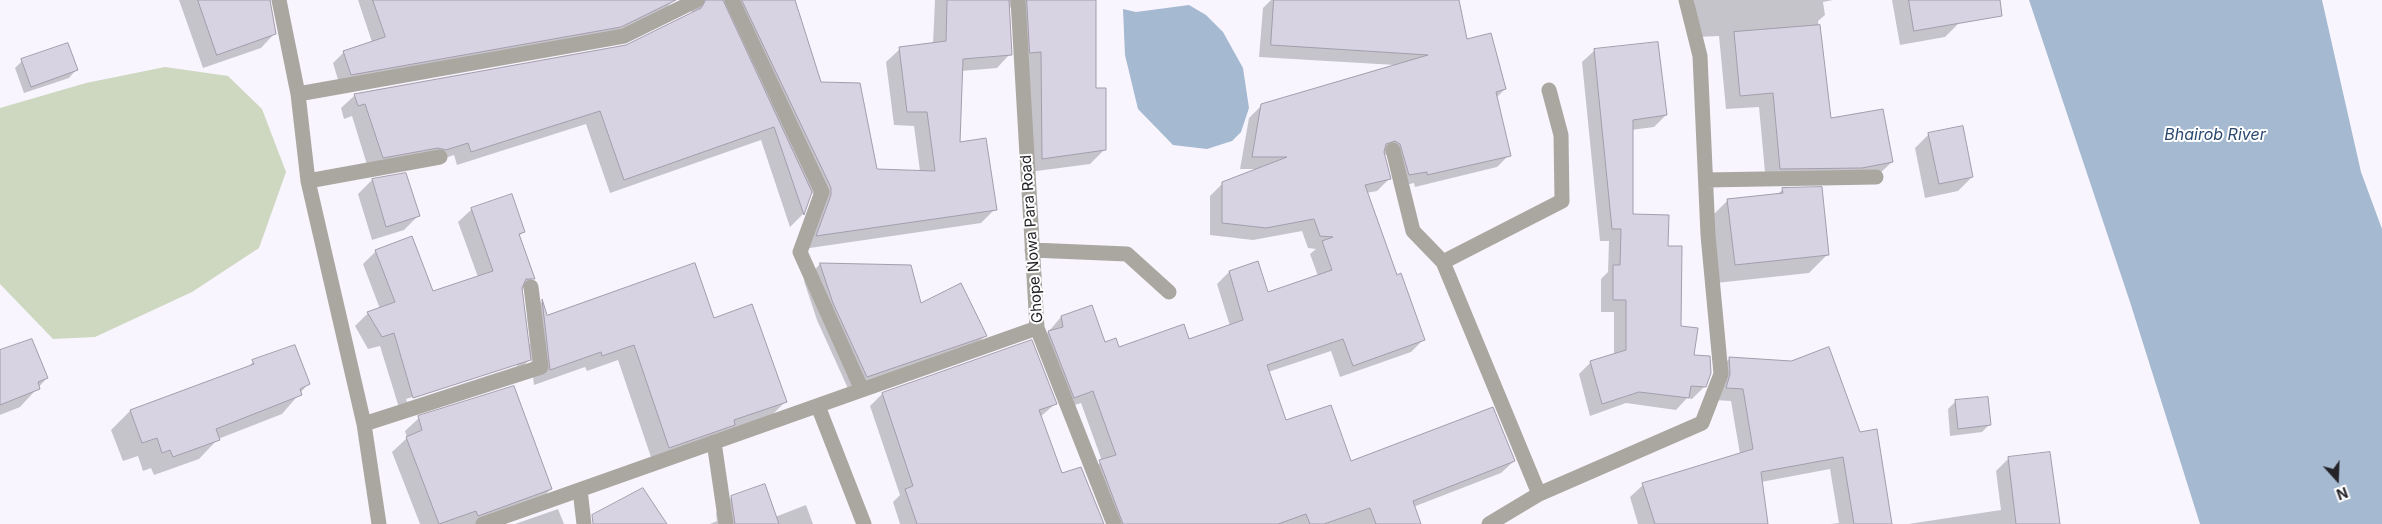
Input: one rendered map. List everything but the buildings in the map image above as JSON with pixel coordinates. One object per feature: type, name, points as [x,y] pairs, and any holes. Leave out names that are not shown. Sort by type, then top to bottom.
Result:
[{"type":"street","points":[[279,0],[298,94],[308,181],[364,424],[380,524]]},
{"type":"street","points":[[298,94],[624,36],[697,0]]},
{"type":"street","points":[[732,0],[822,192],[800,252],[862,390]]},
{"type":"street","name":"Ghope Nowa Para Road","points":[[1018,0],[1037,328],[1114,524]]},
{"type":"street","points":[[1489,524],[1539,494],[1702,422],[1721,374],[1708,235],[1700,56],[1686,0]]},
{"type":"street","points":[[1443,262],[1562,201],[1561,135],[1548,90]]},
{"type":"street","points":[[1394,150],[1414,231],[1443,262],[1539,494]]},
{"type":"street","points":[[308,181],[440,157]]},
{"type":"street","points":[[1706,180],[1876,177]]},
{"type":"street","points":[[1032,250],[1127,254],[1169,292]]},
{"type":"street","points":[[364,424],[541,367],[531,287]]},
{"type":"street","points":[[483,524],[1037,328]]},
{"type":"street","points":[[818,406],[864,524]]},
{"type":"street","points":[[714,442],[726,524]]},
{"type":"street","points":[[580,490],[584,524]]},
{"type":"green space","points":[[165,67],[228,76],[262,109],[286,172],[259,248],[192,292],[95,337],[53,339],[0,284],[0,108],[86,83]]},
{"type":"water","name":"Bhairob River","points":[[2029,0],[2322,0],[2361,172],[2382,229],[2382,524],[2200,524],[2130,302]]},
{"type":"water","points":[[1189,5],[1206,15],[1223,32],[1243,68],[1249,108],[1241,132],[1232,141],[1207,149],[1173,145],[1138,109],[1125,55],[1123,9],[1136,12]]}]
